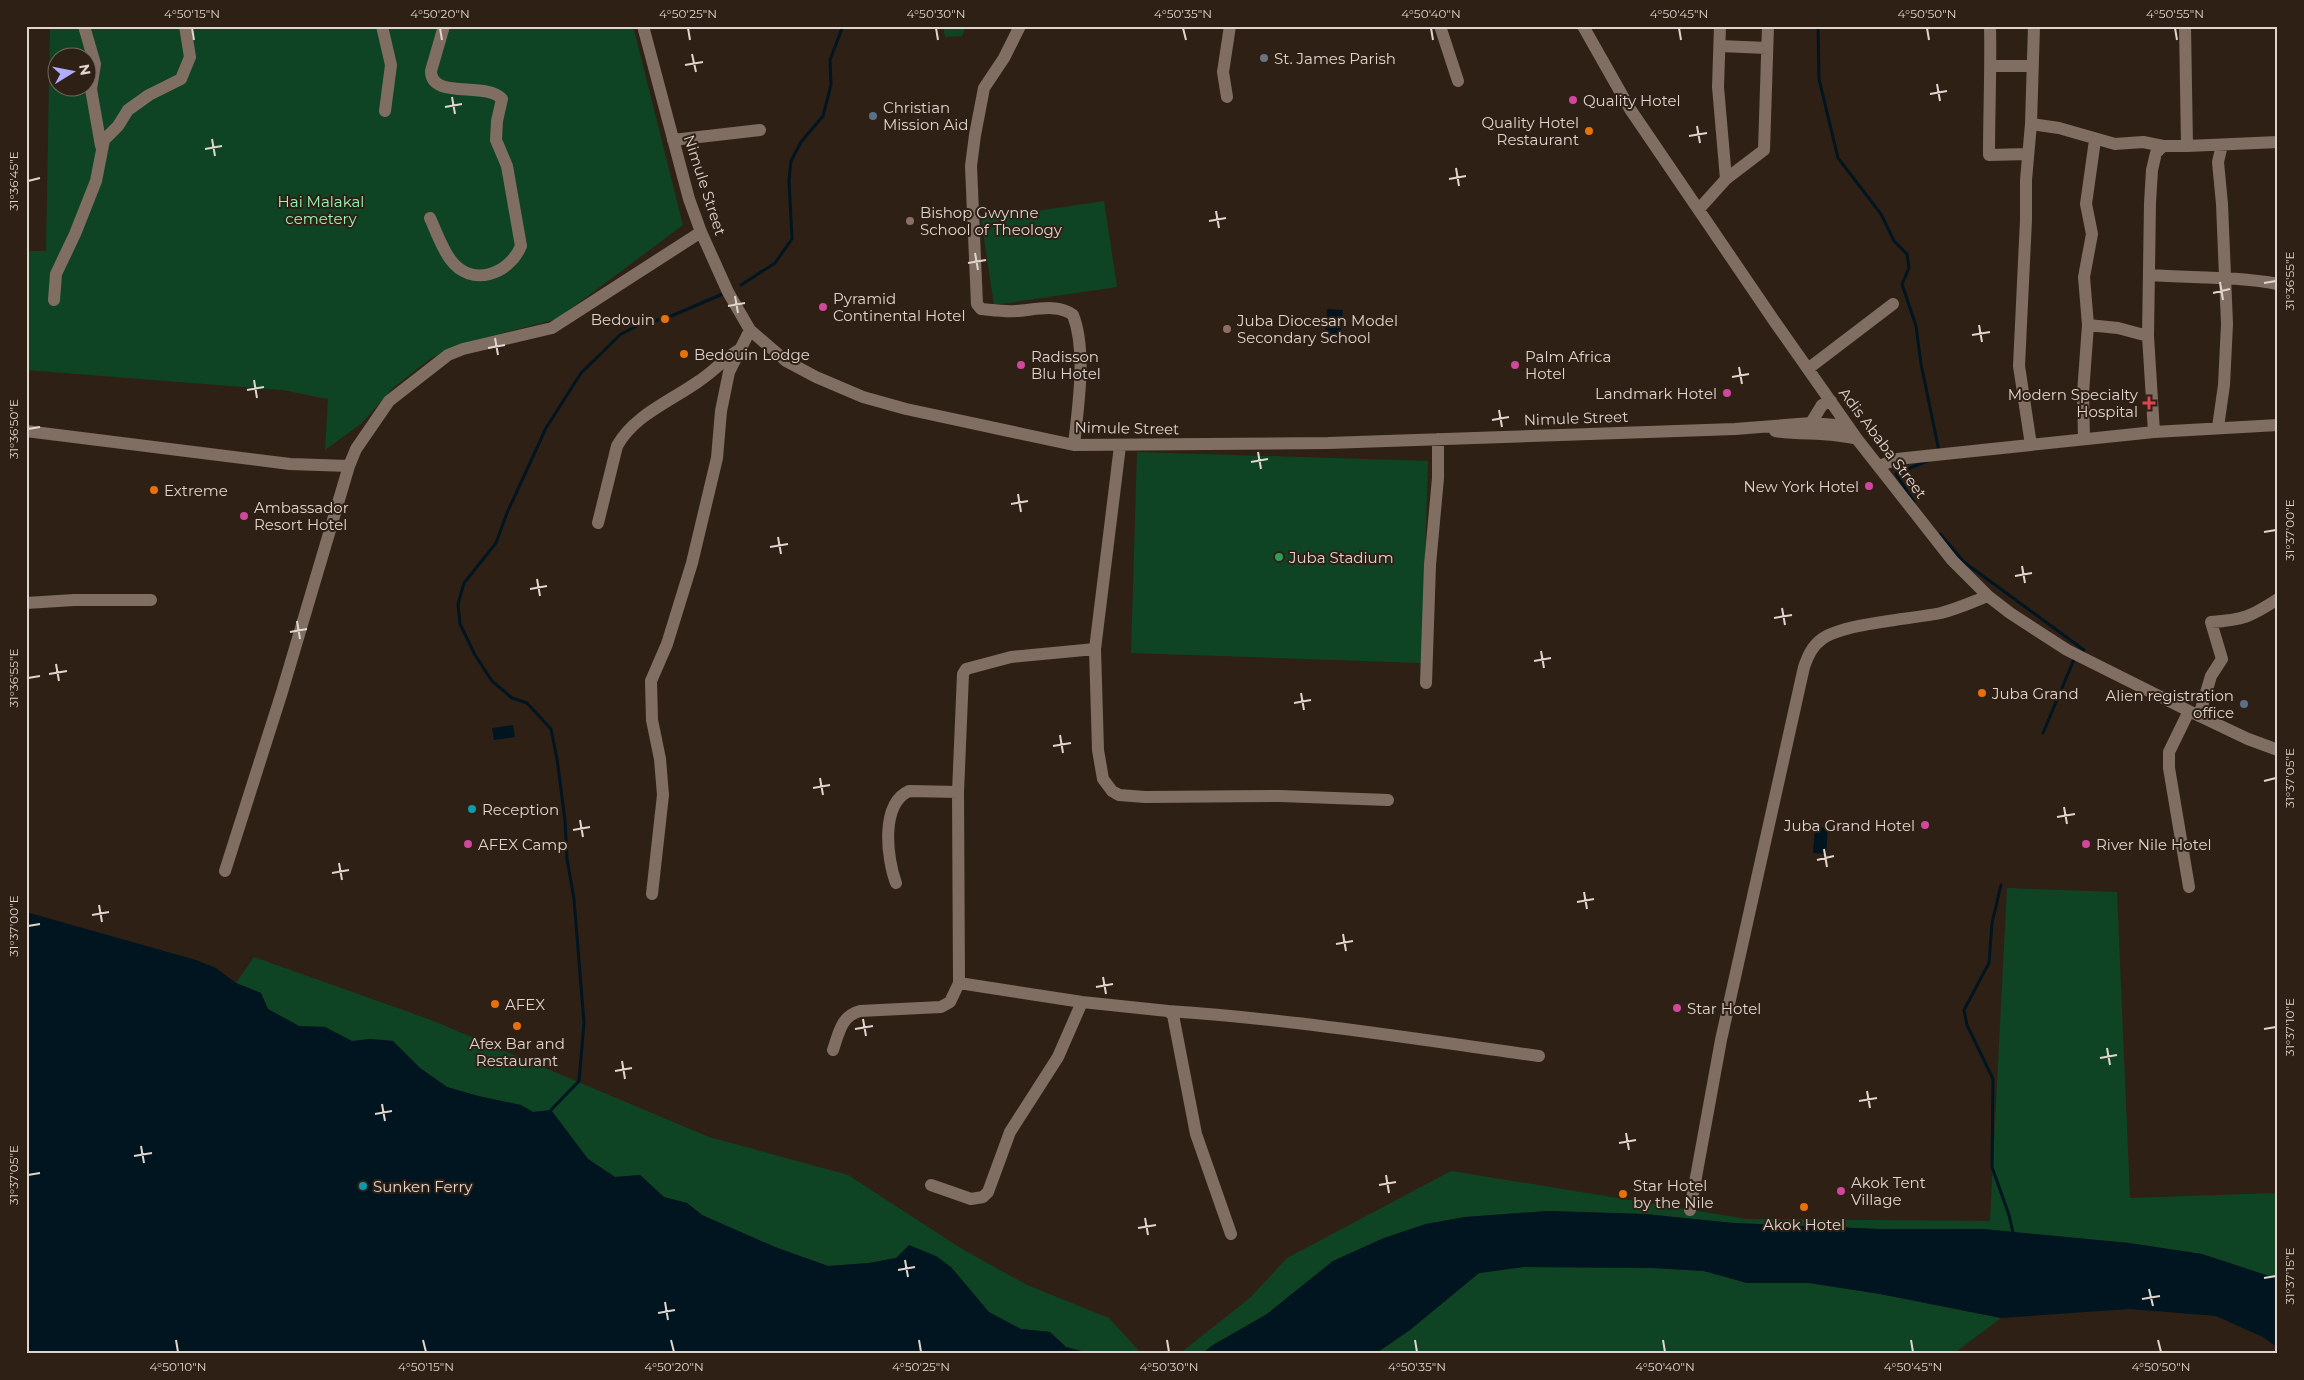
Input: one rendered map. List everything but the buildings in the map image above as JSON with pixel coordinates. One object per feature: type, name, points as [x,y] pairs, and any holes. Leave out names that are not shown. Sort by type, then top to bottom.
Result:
[{"type":"street","points":[[54,300],[56,274],[75,234],[96,180],[101,146],[91,89],[95,64],[84,26]]},
{"type":"street","points":[[101,146],[128,110],[149,95],[180,79],[190,57],[185,26]]},
{"type":"street","points":[[382,26],[391,65],[384,111]]},
{"type":"street","points":[[430,218],[450,259],[470,273],[480,276],[496,274],[516,257],[521,246],[508,171],[496,140],[497,121],[502,99],[492,92],[448,88],[440,86],[435,82],[431,76],[444,26]]},
{"type":"street","name":"Nimule Street","points":[[643,26],[673,140],[701,232],[728,292],[750,330],[786,361],[816,377],[864,396],[906,409],[1074,445],[1120,446],[1438,439],[1761,427],[1811,423],[1848,426]]},
{"type":"street","points":[[1020,26],[1004,58],[984,88],[974,135],[971,166],[977,304],[981,309],[1014,312],[1044,308],[1068,311],[1073,315],[1079,355],[1079,402],[1074,445]]},
{"type":"street","points":[[1227,97],[1223,72],[1230,26]]},
{"type":"street","points":[[1440,26],[1458,81]]},
{"type":"street","name":"Adis Ababa Street","points":[[1583,26],[1630,109],[1777,325],[1857,439],[1952,560],[1988,596],[2010,613],[2067,650],[2248,739],[2278,750]]},
{"type":"street","points":[[1720,26],[1718,87],[1726,179]]},
{"type":"street","points":[[1699,209],[1726,179],[1764,150],[1768,26]]},
{"type":"street","points":[[1990,26],[1992,66],[1989,96],[1989,155],[2027,154]]},
{"type":"street","points":[[2031,446],[2019,366],[2034,26]]},
{"type":"street","points":[[2185,26],[2187,146]]},
{"type":"street","points":[[1720,46],[1767,48]]},
{"type":"street","points":[[1992,66],[2032,66]]},
{"type":"street","points":[[2031,124],[2059,128],[2114,144],[2143,142],[2163,146],[2187,146],[2278,142]]},
{"type":"street","points":[[673,140],[760,130]]},
{"type":"street","points":[[2084,438],[2083,393],[2088,325],[2084,277],[2092,234],[2086,204],[2095,140]]},
{"type":"street","points":[[2218,428],[2227,341],[2222,204],[2218,162],[2222,145]]},
{"type":"street","points":[[2154,432],[2148,336],[2152,170],[2156,153],[2163,146]]},
{"type":"street","points":[[225,870],[282,692],[350,466],[356,449],[389,401],[448,355],[463,349],[552,328],[701,232]]},
{"type":"street","points":[[2150,275],[2186,278],[2224,277],[2278,284]]},
{"type":"street","points":[[1809,368],[1893,304]]},
{"type":"street","points":[[2088,325],[2118,328],[2148,336]]},
{"type":"street","points":[[652,894],[662,795],[660,759],[652,720],[651,681],[667,644],[692,563],[717,458],[721,411],[728,372],[750,330]]},
{"type":"street","points":[[598,523],[617,446],[622,436],[650,413],[694,385],[741,349]]},
{"type":"street","points":[[1811,423],[1822,405],[1831,401]]},
{"type":"street","points":[[1823,436],[1875,461],[2031,446],[2084,438],[2278,425]]},
{"type":"street","name":"Nimule Street","points":[[1761,427],[1778,432],[1823,436],[1840,434],[1857,439]]},
{"type":"street","points":[[26,431],[290,464],[350,466]]},
{"type":"street","points":[[1426,683],[1430,565],[1438,478],[1438,439]]},
{"type":"street","points":[[1120,446],[1095,649],[1098,750],[1103,779],[1112,791],[1119,796],[1280,796],[1388,800]]},
{"type":"street","points":[[1690,1210],[1721,1040],[1804,667],[1809,654],[1814,645],[1831,634],[1898,619],[1939,613],[1988,596]]},
{"type":"street","points":[[2189,887],[2169,768],[2169,752],[2194,713],[2211,676],[2222,659],[2210,622],[2240,620],[2255,614],[2278,599]]},
{"type":"street","points":[[26,603],[74,600],[151,600]]},
{"type":"street","points":[[833,1050],[843,1021],[853,1013],[941,1007],[950,1002],[958,983],[958,792],[963,674],[966,669],[1011,657],[1095,649]]},
{"type":"street","points":[[896,883],[890,866],[888,842],[891,819],[896,802],[903,794],[909,791],[958,792]]},
{"type":"street","points":[[958,983],[1082,1002],[1402,1036],[1539,1056]]},
{"type":"street","points":[[931,1185],[971,1199],[983,1197],[993,1178],[1010,1132],[1058,1057],[1082,1002]]},
{"type":"street","points":[[1168,1012],[1173,1015],[1175,1022],[1196,1134],[1231,1234]]},
{"type":"green space","name":"Hai Malakal cemetery","points":[[50,26],[633,26],[683,225],[557,319],[457,345],[430,359],[393,388],[362,423],[325,450],[328,399],[283,390],[26,370],[26,251],[46,251],[49,98],[98,98],[98,48],[50,48]]},
{"type":"green space","points":[[943,26],[966,26],[962,36],[945,37]]},
{"type":"green space","points":[[1104,201],[1117,287],[994,305],[981,219]]},
{"type":"green space","name":"Juba Stadium","points":[[1137,452],[1428,461],[1422,663],[1131,653]]},
{"type":"green space","points":[[2007,888],[2117,892],[2130,1198],[2278,1193],[2278,1279],[2202,1254],[2129,1243],[1983,1229],[1879,1229],[1733,1223],[1645,1214],[1548,1211],[1465,1217],[1426,1224],[1384,1238],[1333,1261],[1267,1314],[1201,1354],[1179,1354],[1250,1298],[1287,1258],[1451,1171],[1747,1219],[1990,1221]]},
{"type":"green space","points":[[254,957],[431,1020],[709,1137],[848,1175],[962,1249],[1027,1285],[1109,1318],[1142,1354],[1093,1354],[1066,1347],[1050,1332],[1021,1329],[988,1312],[951,1267],[896,1258],[869,1263],[828,1266],[775,1247],[702,1215],[687,1203],[664,1197],[640,1175],[615,1177],[588,1159],[551,1110],[533,1112],[521,1105],[447,1087],[420,1068],[393,1041],[371,1039],[352,1041],[325,1027],[299,1026],[268,1009],[261,993],[236,983]]},
{"type":"green space","points":[[1524,1267],[1653,1268],[1704,1271],[1747,1283],[1809,1283],[1880,1294],[2001,1318],[1953,1354],[1375,1354],[1410,1330],[1479,1273]]},
{"type":"water","points":[[1327,309],[1343,310],[1340,340],[1325,338]]},
{"type":"water","points":[[513,725],[515,737],[494,740],[492,728]]},
{"type":"water","points":[[1815,827],[1828,828],[1826,854],[1813,853]]},
{"type":"water","points":[[26,912],[196,960],[216,968],[236,983],[261,993],[268,1009],[299,1026],[325,1027],[352,1041],[371,1039],[393,1041],[420,1068],[447,1087],[521,1105],[533,1112],[551,1110],[588,1159],[615,1177],[640,1175],[664,1197],[687,1203],[702,1215],[775,1247],[828,1266],[869,1263],[896,1258],[909,1245],[936,1256],[951,1267],[989,1312],[1021,1329],[1050,1332],[1066,1347],[1093,1354],[26,1354]]},
{"type":"water","points":[[1548,1211],[1645,1214],[1733,1223],[1879,1229],[1983,1229],[2129,1243],[2202,1254],[2278,1279],[2278,1348],[2263,1337],[2216,1316],[2129,1309],[2001,1318],[1880,1294],[1809,1283],[1747,1283],[1704,1271],[1653,1268],[1524,1267],[1479,1273],[1410,1330],[1375,1354],[1201,1354],[1267,1314],[1333,1261],[1384,1238],[1426,1224],[1465,1217]]},
{"type":"waterway","points":[[741,285],[775,263],[792,239],[789,180],[791,161],[801,142],[823,116],[831,85],[830,60],[843,26]]},
{"type":"waterway","points":[[1818,26],[1819,79],[1838,158],[1881,214],[1894,241],[1907,254],[1909,268],[1902,284],[1916,326],[1921,364],[1939,451]]},
{"type":"waterway","points":[[653,321],[669,317],[725,293]]},
{"type":"waterway","points":[[551,1110],[579,1081],[584,1023],[574,899],[567,859],[565,820],[557,759],[551,729],[527,703],[512,698],[492,681],[475,655],[460,624],[458,604],[464,583],[496,543],[507,513],[546,428],[581,373],[621,334],[643,323]]},
{"type":"waterway","points":[[1914,502],[1896,474],[1927,461]]},
{"type":"waterway","points":[[1940,534],[1964,562],[2084,650]]},
{"type":"waterway","points":[[2043,733],[2075,657]]},
{"type":"waterway","points":[[2001,885],[1992,923],[1989,963],[1964,1010],[1967,1025],[1993,1079],[1992,1167],[2009,1215],[2014,1237]]},
{"type":"place","name":"St. James Parish","points":[[1264,58]]},
{"type":"place","name":"Quality Hotel","points":[[1573,100]]},
{"type":"place","name":"Christian Mission Aid","points":[[873,116]]},
{"type":"place","name":"Quality Hotel Restaurant","points":[[1589,131]]},
{"type":"place","name":"Bishop Gwynne School of Theology","points":[[910,221]]},
{"type":"place","name":"Pyramid Continental Hotel","points":[[823,307]]},
{"type":"place","name":"Bedouin","points":[[665,319]]},
{"type":"place","name":"Juba Diocesan Model Secondary School","points":[[1227,329]]},
{"type":"place","name":"Bedouin Lodge","points":[[684,354]]},
{"type":"place","name":"Radisson Blu Hotel","points":[[1021,365]]},
{"type":"place","name":"Palm Africa Hotel","points":[[1515,365]]},
{"type":"place","name":"Landmark Hotel","points":[[1727,393]]},
{"type":"place","name":"Modern Specialty Hospital","points":[[2149,403]]},
{"type":"place","name":"New York Hotel","points":[[1869,486]]},
{"type":"place","name":"Extreme","points":[[154,490]]},
{"type":"place","name":"Ambassador Resort Hotel","points":[[244,516]]},
{"type":"place","name":"Juba Stadium","points":[[1279,557]]},
{"type":"place","name":"Juba Grand","points":[[1982,693]]},
{"type":"place","name":"Alien registration office","points":[[2244,704]]},
{"type":"place","name":"Reception","points":[[472,809]]},
{"type":"place","name":"Juba Grand Hotel","points":[[1925,825]]},
{"type":"place","name":"AFEX Camp","points":[[468,844]]},
{"type":"place","name":"River Nile Hotel","points":[[2086,844]]},
{"type":"place","name":"AFEX","points":[[495,1004]]},
{"type":"place","name":"Star Hotel","points":[[1677,1008]]},
{"type":"place","name":"Afex Bar and Restaurant","points":[[517,1026]]},
{"type":"place","name":"Sunken Ferry","points":[[363,1186]]},
{"type":"place","name":"Akok Tent Village","points":[[1841,1191]]},
{"type":"place","name":"Star Hotel by the Nile","points":[[1623,1194]]},
{"type":"place","name":"Akok Hotel","points":[[1804,1207]]}]
